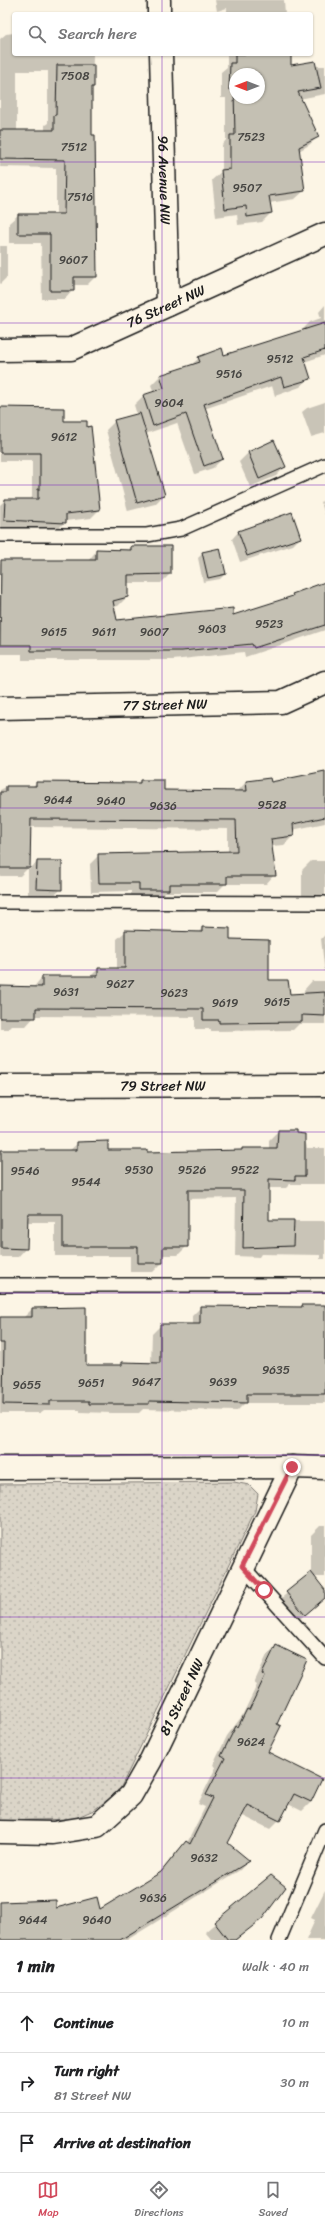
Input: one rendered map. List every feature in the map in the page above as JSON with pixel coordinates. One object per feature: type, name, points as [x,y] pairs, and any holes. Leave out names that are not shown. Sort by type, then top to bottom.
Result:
[{"type":"street","points":[[159,0],[159,12]]},
{"type":"street","name":"96 Avenue NW","points":[[160,56],[168,305]]},
{"type":"street","name":"76 Street NW","points":[[0,350],[71,349],[325,234]]},
{"type":"street","name":"77 Street NW","points":[[0,708],[281,702],[325,682]]},
{"type":"street","name":"79 Street NW","points":[[0,1086],[325,1085]]},
{"type":"street","name":"81 Street NW","points":[[0,1832],[53,1833],[97,1826],[131,1795],[151,1760],[242,1566],[292,1467]]},
{"type":"street","points":[[0,1468],[325,1468]]},
{"type":"lane","points":[[0,535],[147,535],[181,529],[325,465]]},
{"type":"lane","points":[[0,902],[325,903]]},
{"type":"lane","points":[[0,1285],[325,1285]]},
{"type":"lane","points":[[242,1566],[325,1658]]},
{"type":"lane","points":[[279,1940],[325,1830]]},
{"type":"shaded area","points":[[234,1482],[249,1485],[258,1494],[255,1511],[119,1791],[94,1810],[73,1819],[0,1821],[0,1484]]},
{"type":"building","points":[[235,56],[291,56],[291,65],[315,61],[321,88],[298,92],[319,137],[299,147],[305,191],[269,196],[272,213],[247,217],[246,206],[225,209],[221,170],[230,169],[230,135],[235,135],[234,104],[265,104],[265,68],[230,68],[230,63],[235,63]]},
{"type":"building","points":[[57,65],[94,65],[94,87],[92,87],[92,135],[95,135],[97,277],[74,277],[74,291],[50,291],[50,234],[18,234],[18,214],[64,214],[65,160],[0,159],[0,130],[54,130],[54,115],[56,115]]},
{"type":"building","points":[[325,323],[325,350],[304,357],[311,379],[284,387],[281,377],[204,404],[223,459],[204,466],[186,414],[153,426],[143,395],[164,388],[160,375],[200,362],[198,357],[222,348],[224,355]]},
{"type":"building","points":[[0,407],[64,408],[64,421],[87,421],[87,427],[91,426],[100,510],[66,514],[66,523],[4,520],[5,499],[38,499],[38,489],[40,489],[40,453],[0,453]]},
{"type":"building","points":[[140,413],[165,495],[137,503],[114,420]]},
{"type":"building","points":[[274,440],[286,467],[259,479],[248,452]]},
{"type":"building","points":[[292,512],[301,538],[247,556],[238,531]]},
{"type":"building","points":[[131,546],[171,546],[171,574],[128,575],[128,597],[113,601],[117,620],[233,608],[233,615],[293,596],[292,594],[325,582],[325,625],[254,648],[252,644],[182,651],[31,651],[31,645],[0,645],[1,560],[96,560],[96,549],[131,550]]},
{"type":"building","points":[[220,548],[226,574],[208,578],[202,552]]},
{"type":"building","points":[[325,771],[325,817],[293,824],[294,836],[271,839],[276,876],[227,876],[227,884],[169,884],[169,890],[139,890],[139,883],[99,883],[98,854],[237,851],[236,820],[31,819],[30,868],[0,868],[0,792],[6,792],[6,786],[36,786],[36,782],[140,783],[140,780],[164,780],[164,790],[247,791],[246,781],[270,778],[271,782]]},
{"type":"building","points":[[37,861],[62,861],[62,890],[36,889]]},
{"type":"building","points":[[202,927],[230,928],[230,939],[269,940],[269,980],[288,980],[290,994],[325,992],[325,1016],[302,1015],[302,1022],[219,1023],[219,1020],[203,1020],[203,1009],[36,1008],[36,1018],[0,1018],[0,986],[42,987],[42,976],[98,976],[98,968],[125,968],[125,930],[202,932]]},
{"type":"building","points":[[278,1130],[296,1130],[296,1133],[305,1134],[305,1176],[295,1176],[295,1180],[269,1179],[269,1220],[294,1220],[293,1246],[243,1248],[244,1190],[188,1190],[188,1247],[163,1247],[163,1263],[138,1263],[138,1247],[63,1247],[63,1214],[28,1214],[27,1249],[1,1248],[1,1150],[77,1150],[77,1142],[108,1141],[108,1150],[147,1150],[147,1152],[277,1148]]},
{"type":"building","points":[[302,1305],[325,1305],[325,1394],[247,1394],[247,1403],[149,1401],[149,1404],[89,1404],[89,1401],[50,1401],[50,1405],[3,1404],[4,1343],[0,1343],[0,1317],[32,1317],[32,1308],[86,1307],[86,1365],[122,1365],[122,1362],[160,1363],[160,1324],[200,1324],[200,1306],[302,1307]]},
{"type":"building","points":[[311,1572],[325,1590],[325,1598],[305,1615],[286,1592]]},
{"type":"building","points":[[276,1645],[307,1660],[277,1724],[281,1726],[268,1752],[322,1779],[311,1802],[294,1794],[280,1821],[248,1805],[228,1843],[250,1861],[120,1940],[0,1940],[0,1902],[56,1900],[56,1908],[97,1897],[100,1909],[161,1872],[186,1841],[190,1844],[213,1798],[206,1795],[225,1758],[221,1756],[236,1726],[238,1727],[247,1709],[249,1710],[265,1676],[262,1674]]},
{"type":"building","points":[[271,1875],[286,1887],[262,1919],[235,1940],[228,1940],[214,1922]]},
{"type":"route","points":[[264,1590],[242,1566],[292,1467]]}]
